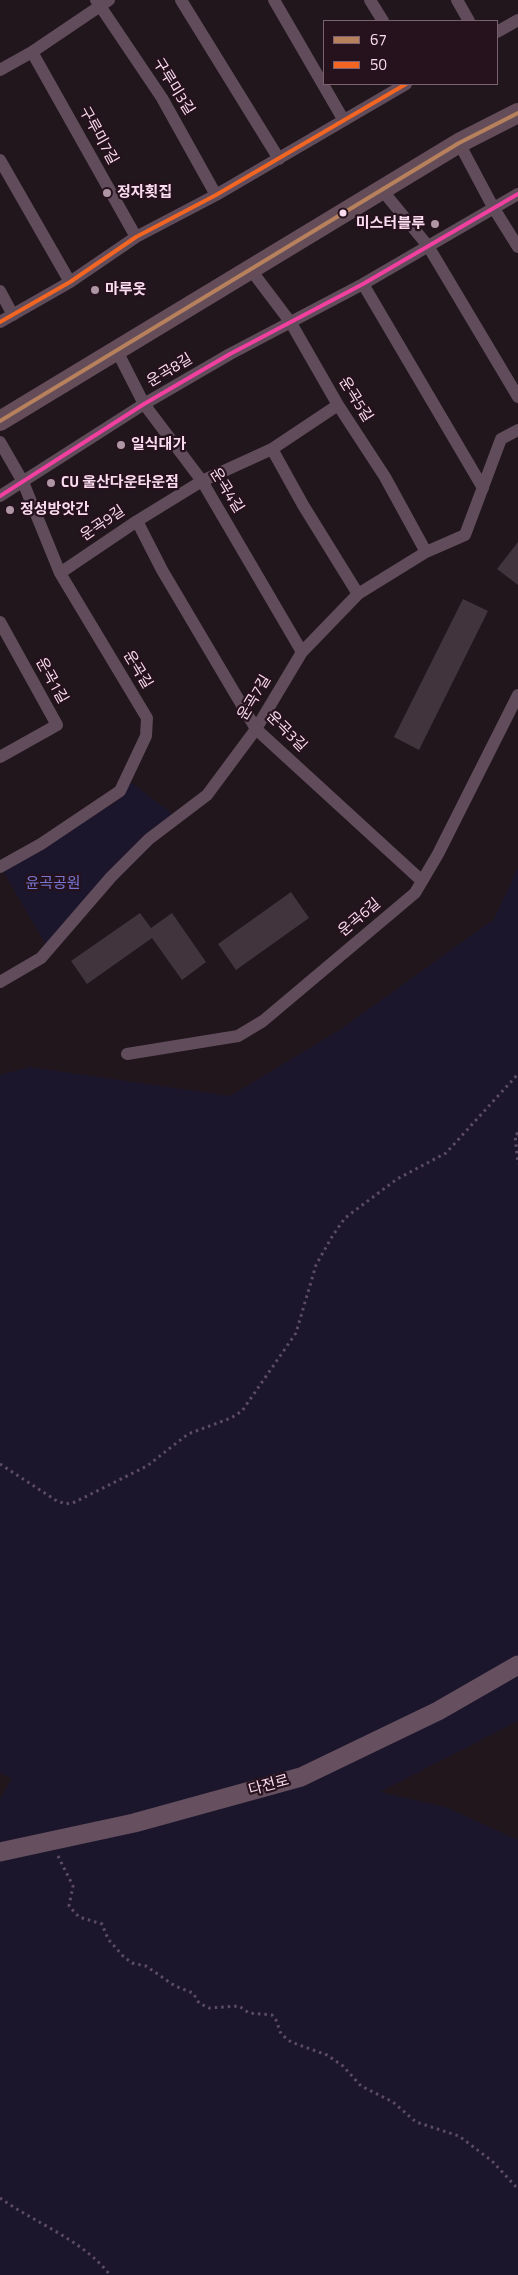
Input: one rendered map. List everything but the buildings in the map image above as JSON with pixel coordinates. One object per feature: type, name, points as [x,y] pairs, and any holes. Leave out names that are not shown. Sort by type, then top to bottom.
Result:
[{"type":"main road","points":[[0,420],[459,144],[518,113]]},
{"type":"main road","name":"다전로","points":[[0,1852],[134,1823],[302,1778],[438,1711],[518,1665]]},
{"type":"street","points":[[181,0],[279,159]]},
{"type":"street","points":[[274,0],[323,85]]},
{"type":"street","points":[[370,0],[382,20]]},
{"type":"street","points":[[458,0],[469,20]]},
{"type":"street","points":[[0,70],[32,52],[101,2]]},
{"type":"street","name":"구루미3길","points":[[101,2],[162,98],[216,195]]},
{"type":"street","points":[[498,31],[518,20]]},
{"type":"street","name":"구루미7길","points":[[32,52],[136,237]]},
{"type":"street","points":[[323,85],[343,119]]},
{"type":"street","points":[[0,322],[70,282],[136,237],[216,195],[343,119],[404,85]]},
{"type":"street","points":[[459,144],[493,207],[518,247]]},
{"type":"street","points":[[0,160],[70,282]]},
{"type":"street","points":[[382,190],[428,246],[518,396]]},
{"type":"street","name":"운곡8길","points":[[0,496],[144,404],[230,354],[363,284],[518,194]]},
{"type":"street","name":"운곡5길","points":[[251,270],[291,323],[338,405],[385,477],[426,552]]},
{"type":"street","points":[[363,284],[484,488]]},
{"type":"street","points":[[0,291],[13,315]]},
{"type":"street","name":"운곡4길","points":[[117,351],[144,404],[202,481],[302,652]]},
{"type":"street","name":"운곡9길","points":[[60,573],[137,521],[202,481],[272,449],[338,405]]},
{"type":"street","name":"운곡7길","points":[[0,982],[41,958],[111,877],[149,839],[207,795],[256,729],[302,652],[358,594],[426,552],[466,535],[501,439],[518,430]]},
{"type":"street","name":"운곡길","points":[[0,442],[23,482],[60,573],[147,718],[146,736],[120,791],[41,844],[0,868]]},
{"type":"street","points":[[272,449],[303,506],[358,594]]},
{"type":"street","name":"운곡3길","points":[[137,521],[162,570],[256,729],[422,881]]},
{"type":"street","name":"운곡1길","points":[[0,622],[57,725],[0,756]]},
{"type":"street","name":"운곡6길","points":[[127,1054],[238,1036],[263,1021],[292,998],[415,893],[438,854],[518,695]]},
{"type":"path","points":[[0,1464],[57,1501],[66,1504],[75,1502],[146,1466],[188,1434],[231,1418],[242,1411],[296,1333],[316,1265],[333,1234],[345,1218],[397,1179],[446,1153],[518,1074]]},
{"type":"path","points":[[518,1133],[515,1135],[518,1164]]},
{"type":"path","points":[[53,1841],[62,1866],[73,1886],[69,1906],[79,1917],[102,1924],[108,1938],[132,1963],[146,1966],[175,1986],[193,1993],[199,2003],[209,2008],[239,2006],[249,2013],[272,2016],[276,2020],[281,2034],[291,2042],[327,2055],[343,2066],[361,2086],[393,2102],[416,2122],[459,2136],[492,2161],[518,2189]]},
{"type":"path","points":[[0,2198],[20,2213],[66,2239],[93,2258],[110,2275]]},
{"type":"green space","name":"윤곡공원","points":[[131,782],[175,816],[46,945],[3,871],[116,802]]},
{"type":"green space","points":[[518,868],[518,1721],[380,1792],[446,1807],[518,1840],[518,2275],[0,2275],[0,1799],[12,1778],[0,1773],[0,1075],[30,1067],[230,1096],[341,1029],[494,919]]},
{"type":"transit line","name":"50","points":[[0,322],[70,282],[136,237],[216,195],[404,85]]},
{"type":"transit line","name":"67","points":[[0,421],[459,143],[518,113]]},
{"type":"transit line","points":[[0,496],[144,404],[230,354],[363,284],[518,194]]},
{"type":"place","name":"정자횟집","points":[[107,193]]},
{"type":"place","name":"미스터블루","points":[[435,224]]},
{"type":"place","name":"마루옷","points":[[95,290]]},
{"type":"place","name":"일식대가","points":[[121,445]]},
{"type":"place","name":"CU 울산다운타운점","points":[[51,483]]},
{"type":"place","name":"정성방앗간","points":[[10,510]]}]
